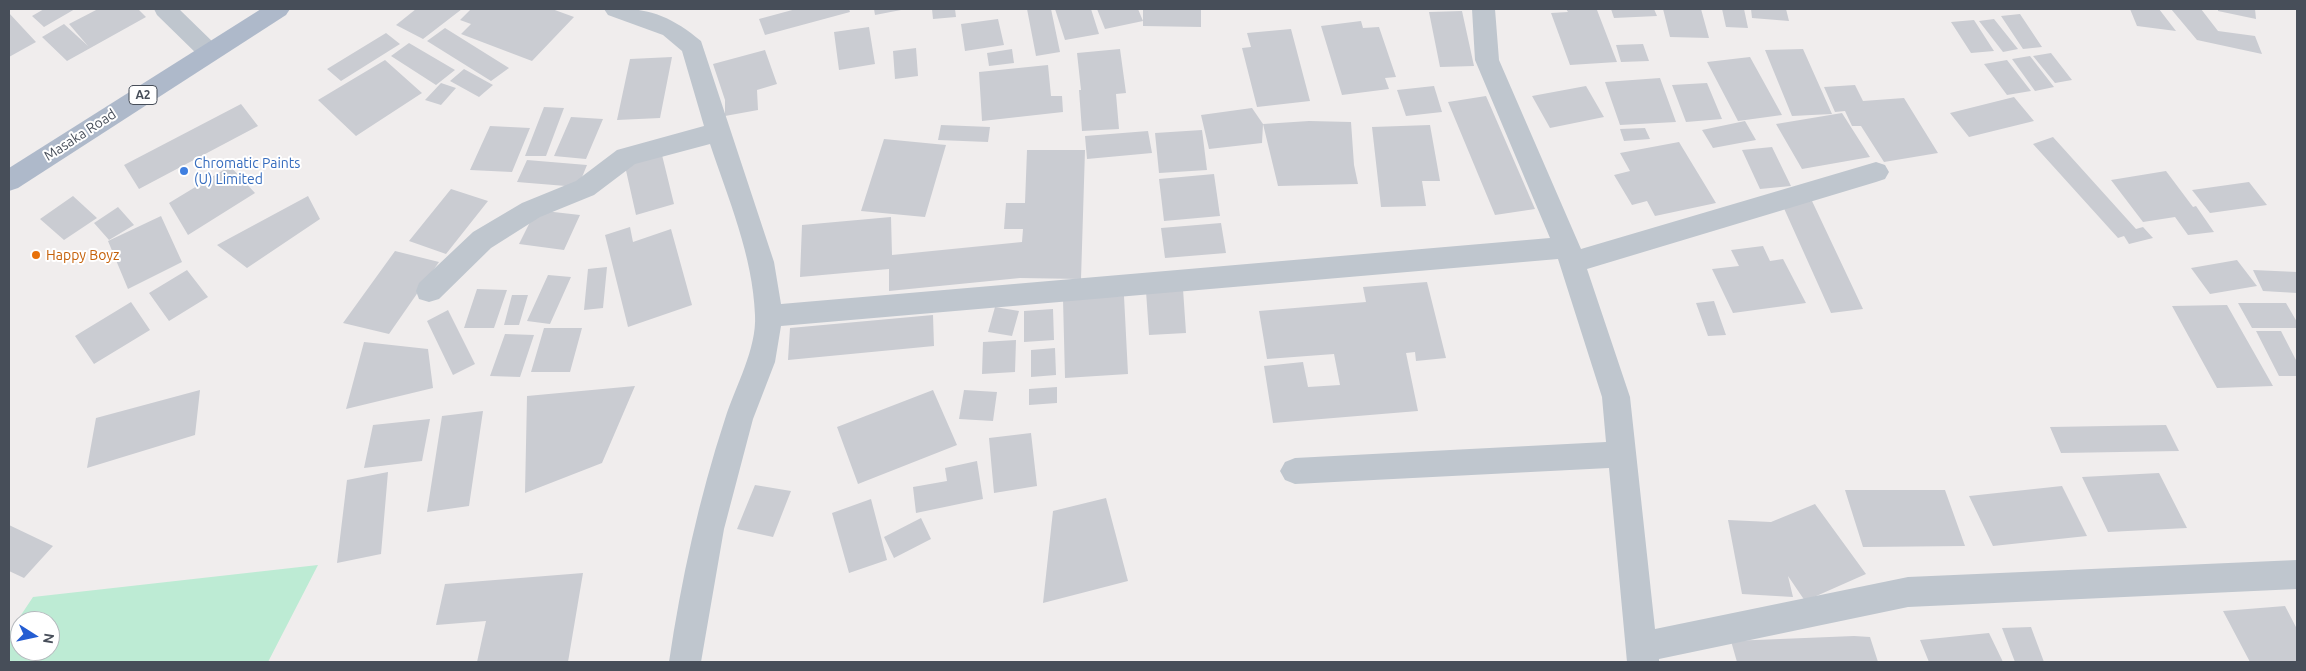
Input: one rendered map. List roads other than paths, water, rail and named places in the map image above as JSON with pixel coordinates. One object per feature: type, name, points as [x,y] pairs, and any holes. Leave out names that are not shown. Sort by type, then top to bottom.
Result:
[{"type":"main road","name":"Masaka Road","points":[[9,181],[278,9]]},
{"type":"street","points":[[165,9],[210,52]]},
{"type":"street","points":[[616,9],[671,29],[692,47],[761,262],[769,316],[761,362],[739,419],[709,529],[685,662]]},
{"type":"street","points":[[1484,9],[1487,60],[1570,255],[1616,397],[1642,655],[1908,592],[2297,575]]},
{"type":"street","points":[[429,291],[482,240],[531,210],[585,188],[626,157],[718,132]]},
{"type":"street","points":[[769,316],[1570,255],[1876,172]]},
{"type":"street","points":[[1295,471],[1622,454]]},
{"type":"place","name":"Chromatic Paints (U) Limited","points":[[184,171]]},
{"type":"place","name":"Happy Boyz","points":[[36,255]]}]
